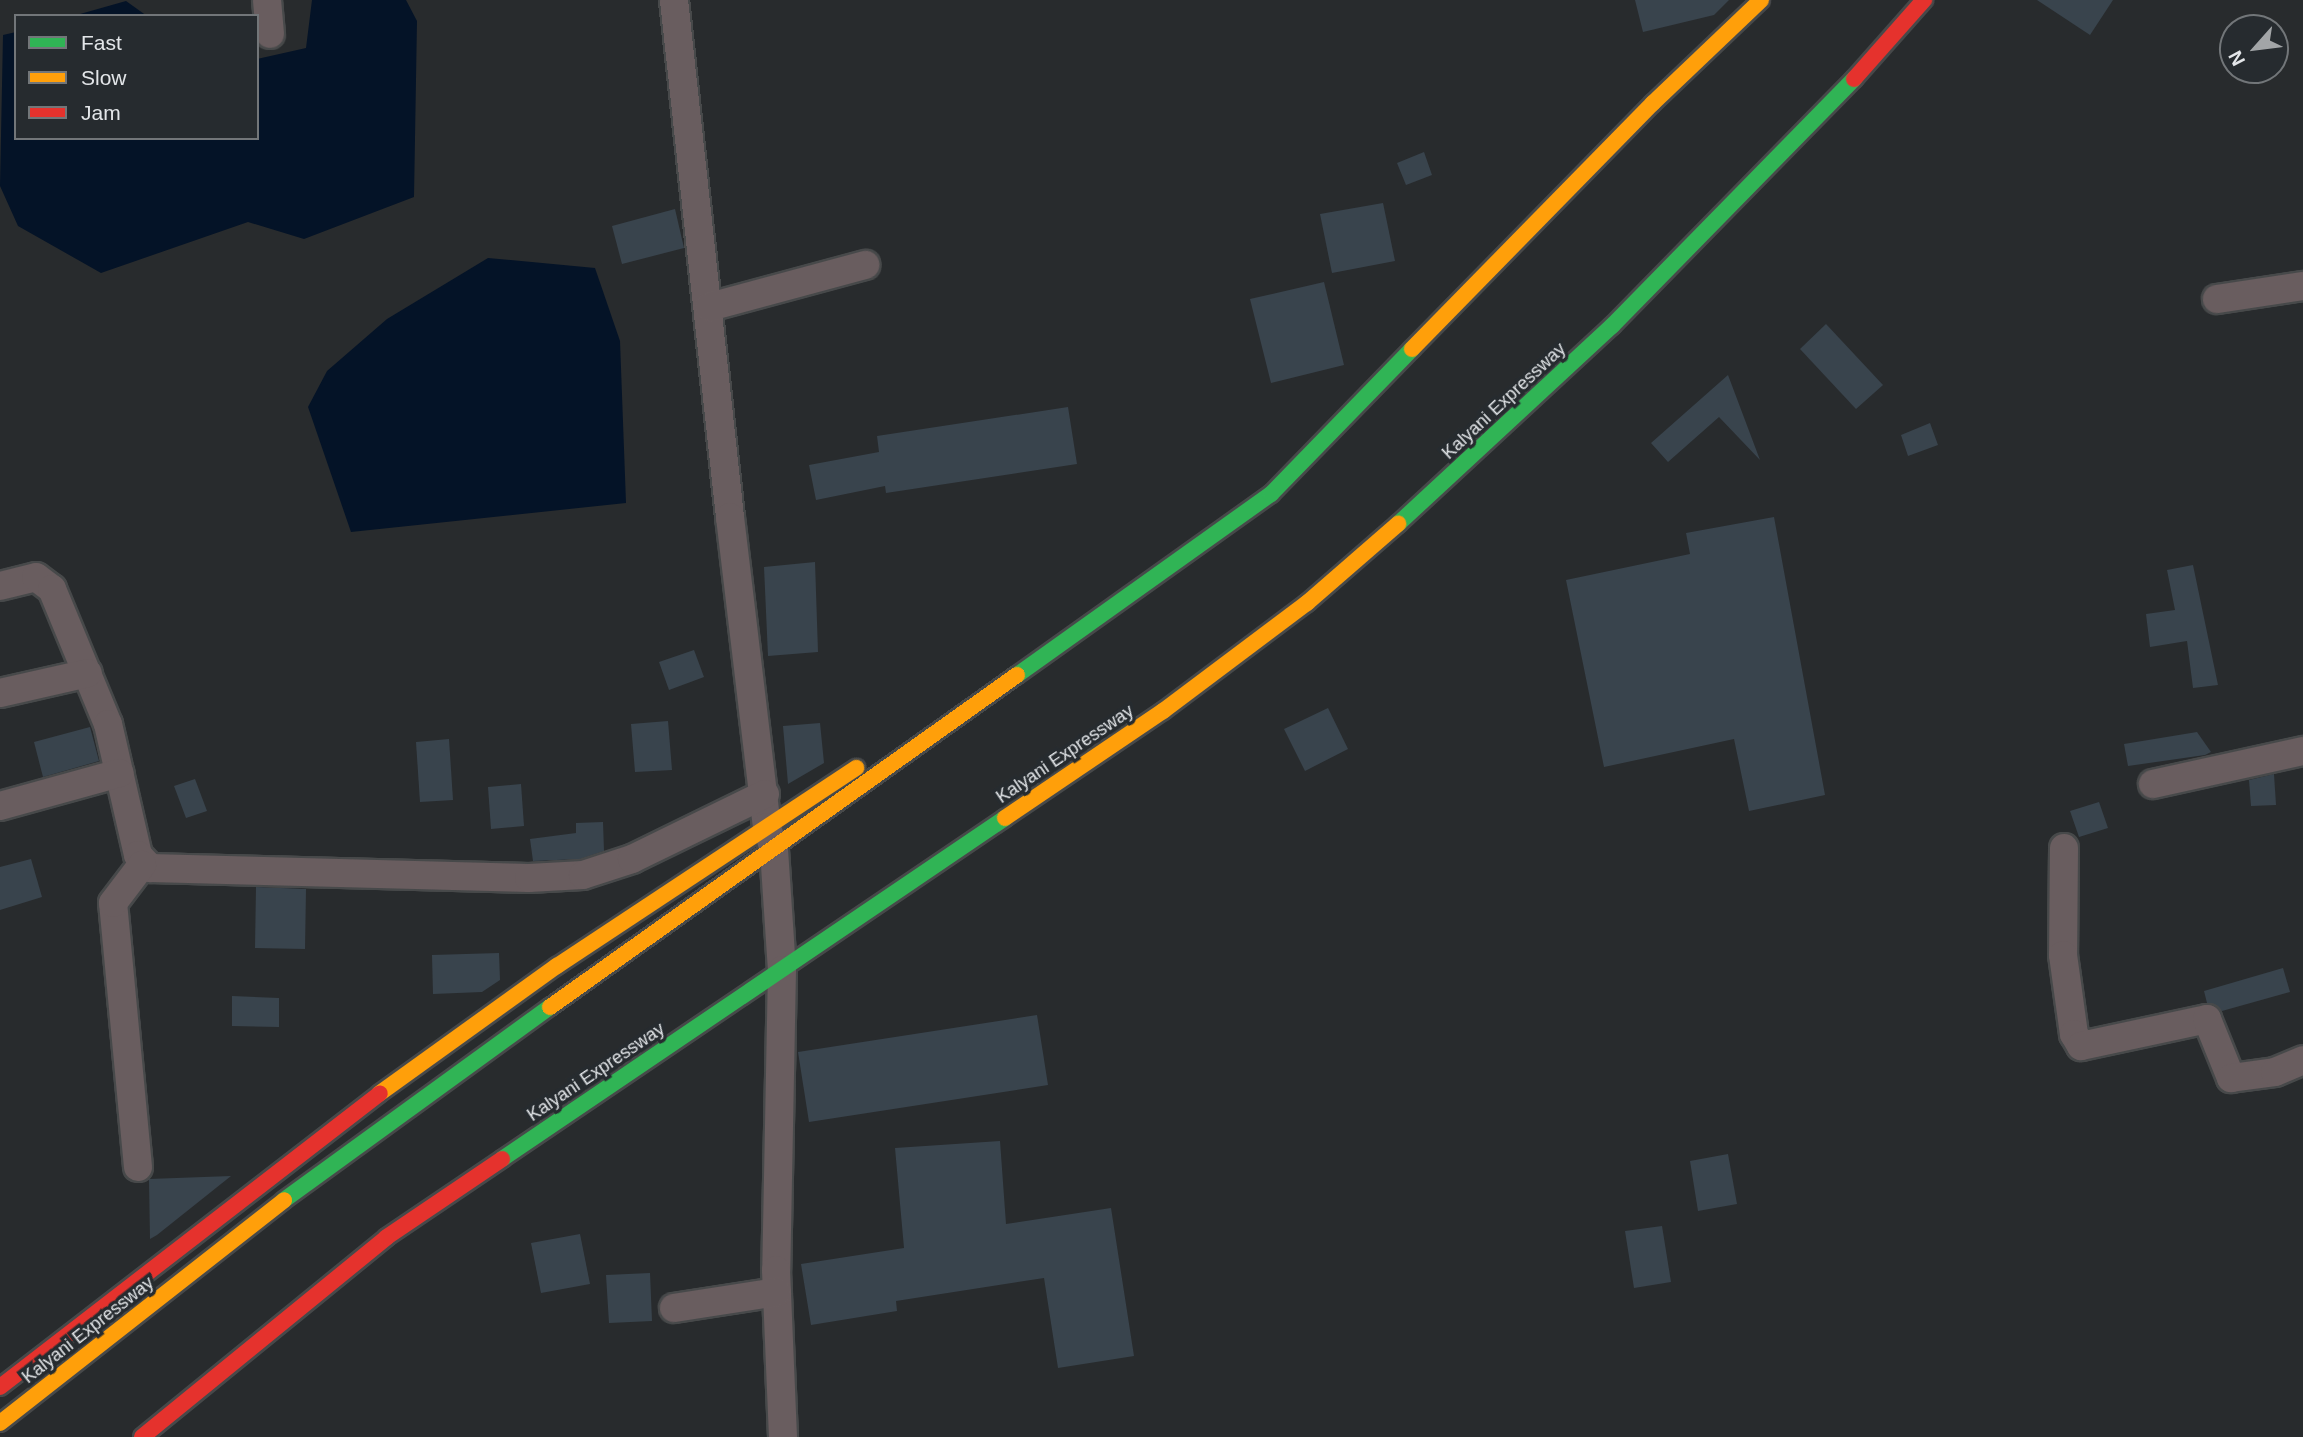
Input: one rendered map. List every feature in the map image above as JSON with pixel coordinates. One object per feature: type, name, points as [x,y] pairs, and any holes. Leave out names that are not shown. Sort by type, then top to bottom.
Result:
[{"type":"main road","name":"Kalyani Expressway","points":[[0,1423],[329,1165],[771,838],[1220,534],[1271,494],[1653,103],[1761,0]]},
{"type":"main road","name":"Kalyani Expressway","points":[[142,1437],[387,1237],[1163,711],[1307,603],[1482,451],[1612,326],[1812,127],[1924,0]]},
{"type":"main road","points":[[0,1387],[307,1145],[557,966],[771,838],[1129,588],[1220,534]]},
{"type":"street","points":[[267,0],[270,34]]},
{"type":"street","points":[[674,0],[771,838],[782,970],[776,1292],[783,1437]]},
{"type":"street","points":[[709,307],[865,265]]},
{"type":"street","points":[[2217,299],[2303,286]]},
{"type":"street","points":[[0,586],[36,577],[48,582],[88,673],[120,773],[142,865]]},
{"type":"street","points":[[0,694],[88,673]]},
{"type":"street","points":[[2153,784],[2303,751]]},
{"type":"street","points":[[0,806],[120,773]]},
{"type":"street","points":[[142,865],[393,875],[583,875],[632,859],[765,794]]},
{"type":"street","points":[[2064,848],[2063,955],[2074,1034],[2081,1046],[2207,1020],[2234,1079],[2276,1072],[2303,1060]]},
{"type":"street","points":[[138,1167],[113,904],[142,865]]},
{"type":"street","points":[[674,1308],[776,1292]]},
{"type":"water","points":[[312,0],[406,0],[417,21],[414,197],[304,239],[248,222],[101,273],[18,226],[0,186],[3,35],[14,32],[14,140],[259,140],[259,59],[306,48]]},
{"type":"water","points":[[126,1],[144,14],[80,14]]},
{"type":"water","points":[[488,258],[595,268],[620,341],[626,503],[351,532],[308,407],[327,371],[387,319]]},
{"type":"building","points":[[1635,0],[1729,0],[1714,15],[1643,32]]},
{"type":"building","points":[[2037,0],[2113,0],[2090,35]]},
{"type":"building","points":[[1424,152],[1432,175],[1406,185],[1397,163]]},
{"type":"building","points":[[1383,203],[1395,261],[1332,273],[1320,214]]},
{"type":"building","points":[[675,209],[684,248],[622,264],[612,226]]},
{"type":"building","points":[[1324,282],[1344,365],[1271,383],[1250,299]]},
{"type":"building","points":[[1826,324],[1883,385],[1856,409],[1800,349]]},
{"type":"building","points":[[1728,375],[1760,460],[1719,417],[1668,462],[1651,443]]},
{"type":"building","points":[[1068,407],[1077,464],[886,493],[885,486],[816,500],[809,465],[879,452],[877,436]]},
{"type":"building","points":[[1930,423],[1938,445],[1908,456],[1901,435]]},
{"type":"building","points":[[1774,517],[1825,795],[1749,811],[1734,739],[1604,767],[1566,580],[1690,554],[1686,533]]},
{"type":"building","points":[[815,562],[818,652],[768,656],[764,567]]},
{"type":"building","points":[[2193,565],[2218,685],[2193,688],[2187,641],[2150,647],[2146,614],[2175,610],[2167,570]]},
{"type":"building","points":[[694,650],[704,677],[669,690],[659,662]]},
{"type":"building","points":[[1328,708],[1348,749],[1305,771],[1284,729]]},
{"type":"building","points":[[668,721],[672,770],[635,772],[631,724]]},
{"type":"building","points":[[820,723],[824,763],[788,784],[783,726]]},
{"type":"building","points":[[90,727],[99,761],[43,777],[34,742]]},
{"type":"building","points":[[2197,732],[2211,752],[2128,766],[2124,744]]},
{"type":"building","points":[[449,739],[453,800],[420,802],[416,742]]},
{"type":"building","points":[[2274,774],[2276,805],[2251,806],[2249,780]]},
{"type":"building","points":[[195,779],[207,811],[186,818],[174,786]]},
{"type":"building","points":[[521,784],[524,826],[491,829],[488,787]]},
{"type":"building","points":[[2099,802],[2108,828],[2079,837],[2070,811]]},
{"type":"building","points":[[603,822],[604,851],[580,859],[533,861],[530,839],[576,833],[576,823]]},
{"type":"building","points":[[31,859],[42,897],[0,910],[0,867]]},
{"type":"building","points":[[256,887],[306,889],[305,949],[255,948]]},
{"type":"building","points":[[499,953],[500,980],[482,992],[433,994],[432,955]]},
{"type":"building","points":[[2283,968],[2290,992],[2222,1011],[2207,1003],[2204,991]]},
{"type":"building","points":[[232,996],[279,998],[279,1027],[232,1026]]},
{"type":"building","points":[[1037,1015],[1048,1085],[809,1122],[798,1052]]},
{"type":"building","points":[[1000,1141],[1006,1224],[1111,1208],[1134,1356],[1058,1368],[1044,1278],[896,1301],[897,1311],[811,1325],[801,1264],[904,1248],[895,1148]]},
{"type":"building","points":[[1728,1154],[1737,1204],[1698,1211],[1690,1161]]},
{"type":"building","points":[[231,1176],[157,1235],[150,1239],[149,1179]]},
{"type":"building","points":[[1662,1226],[1671,1282],[1634,1288],[1625,1231]]},
{"type":"building","points":[[580,1234],[590,1284],[541,1293],[531,1243]]},
{"type":"building","points":[[650,1273],[652,1321],[609,1323],[606,1275]]},
{"type":"traffic: fast","points":[[1398,524],[1612,326],[1854,79]]},
{"type":"traffic: fast","points":[[1017,675],[1271,494],[1412,349]]},
{"type":"traffic: fast","points":[[502,1159],[1005,818]]},
{"type":"traffic: fast","points":[[284,1200],[550,1007]]},
{"type":"traffic: slow","points":[[1412,349],[1653,103],[1761,0]]},
{"type":"traffic: slow","points":[[1005,818],[1163,711],[1307,603],[1398,524]]},
{"type":"traffic: slow","points":[[550,1007],[1017,675]]},
{"type":"traffic: slow","points":[[380,1093],[557,966],[856,768]]},
{"type":"traffic: slow","points":[[0,1423],[284,1200]]},
{"type":"traffic: jam","points":[[1854,79],[1924,0]]},
{"type":"traffic: jam","points":[[0,1387],[380,1093]]},
{"type":"traffic: jam","points":[[142,1437],[387,1237],[502,1159]]}]
